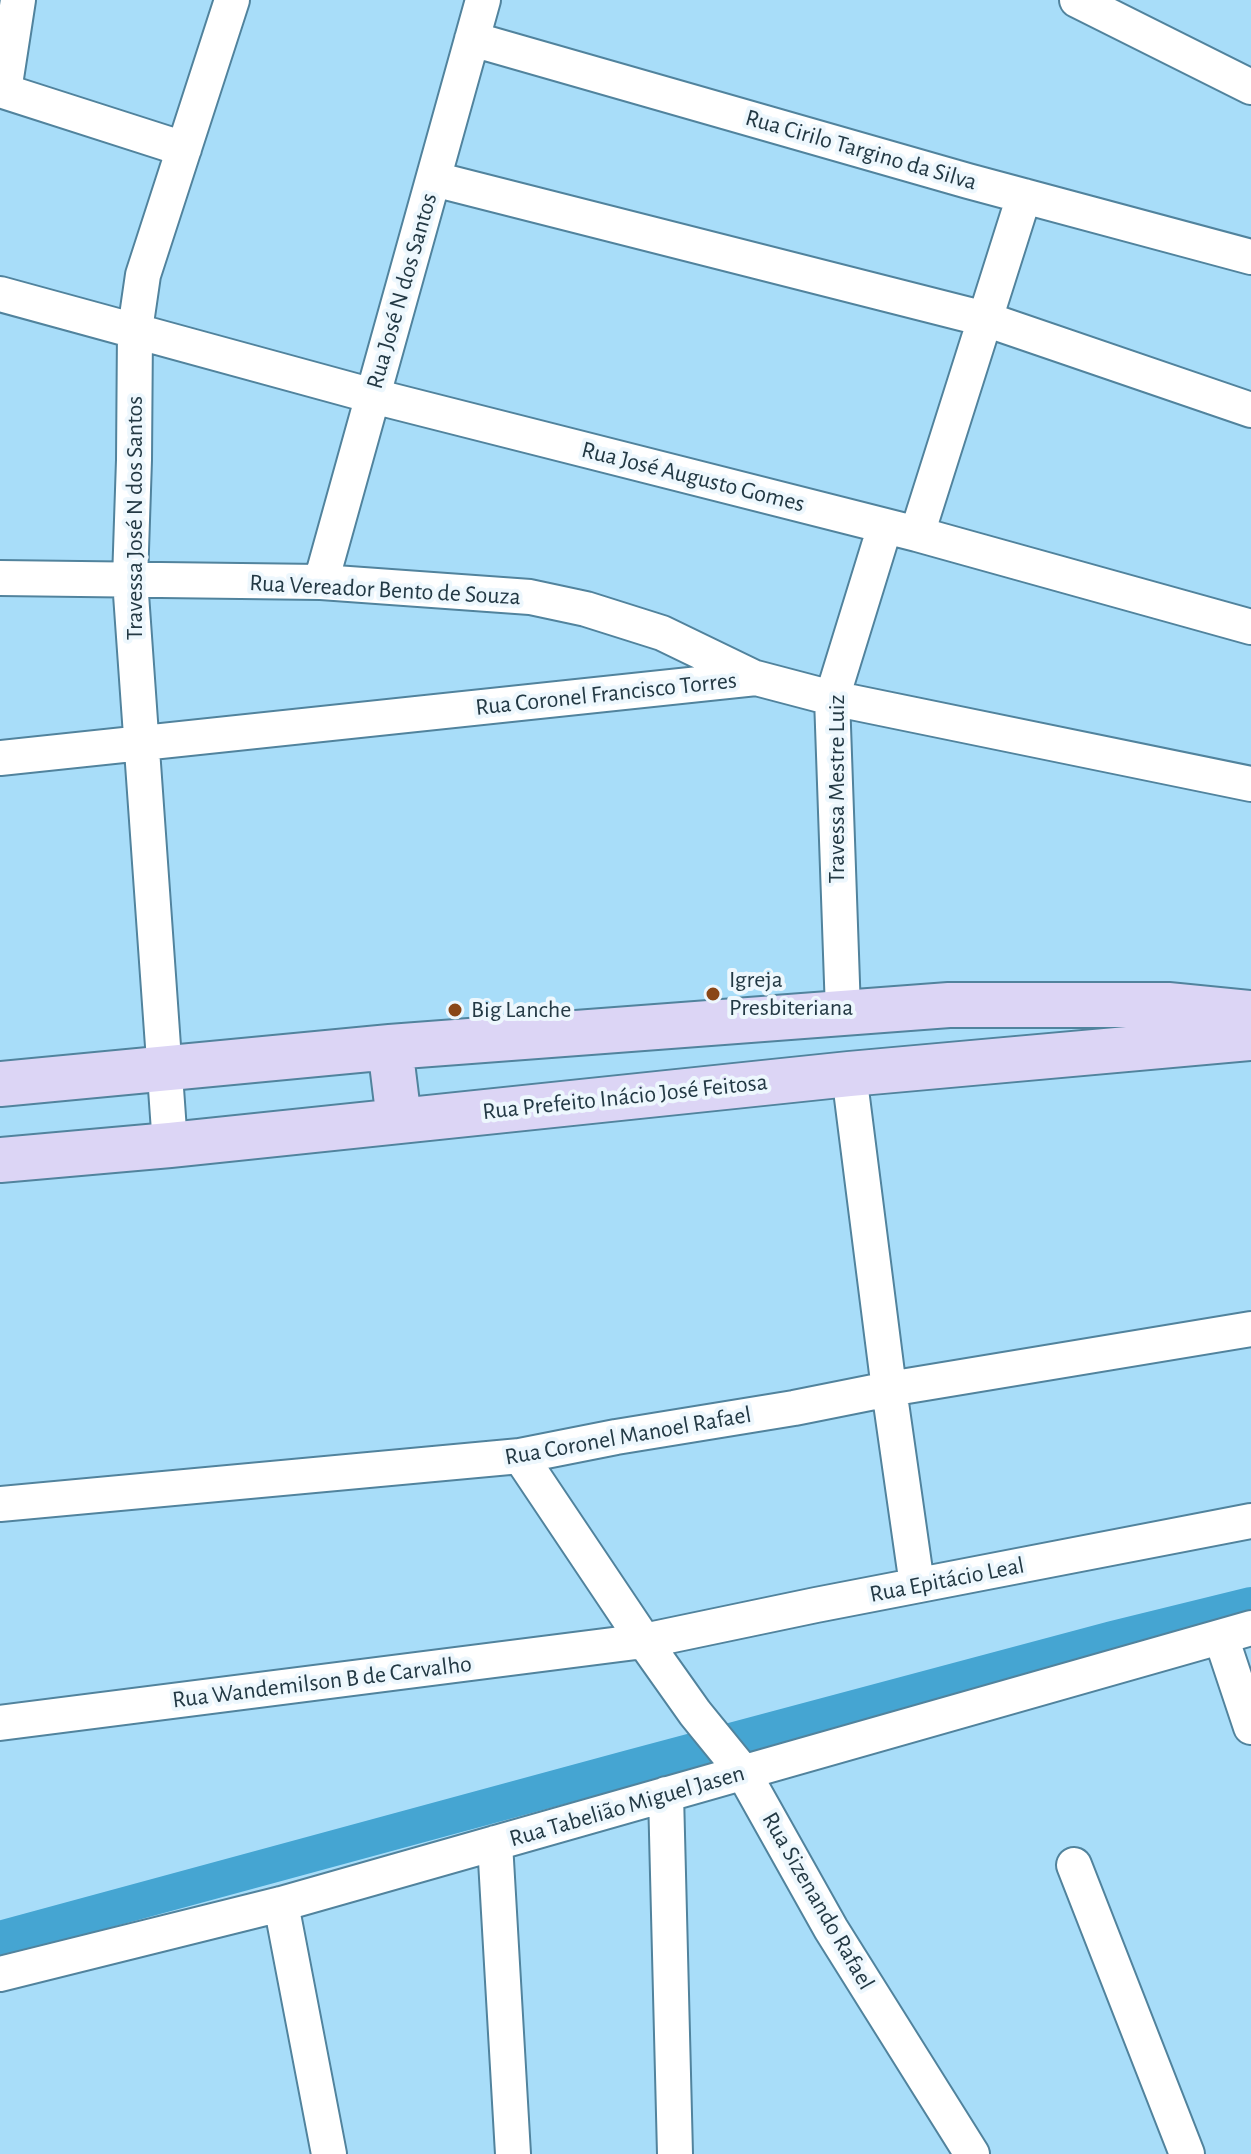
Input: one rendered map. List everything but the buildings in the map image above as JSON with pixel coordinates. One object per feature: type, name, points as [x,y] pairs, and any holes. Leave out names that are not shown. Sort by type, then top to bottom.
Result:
[{"type":"main road","points":[[0,1084],[390,1047],[843,1011],[949,1005],[1168,1005],[1251,1013]]},
{"type":"main road","points":[[601,1031],[606,1099]]},
{"type":"main road","name":"Rua Prefeito Inácio José Feitosa","points":[[0,1160],[849,1074],[1251,1038]]},
{"type":"main road","points":[[390,1047],[399,1120]]},
{"type":"street","points":[[18,0],[2,90],[184,149]]},
{"type":"street","name":"Travessa José N dos Santos","points":[[170,1145],[130,580],[135,330],[143,275],[232,0]]},
{"type":"street","name":"Rua José N dos Santos","points":[[321,582],[483,0]]},
{"type":"street","points":[[1077,0],[1251,87]]},
{"type":"street","name":"Rua Cirilo Targino da Silva","points":[[472,39],[968,181],[1251,257]]},
{"type":"street","points":[[434,179],[985,319],[1251,410]]},
{"type":"street","name":"Travessa Mestre Luiz","points":[[843,1011],[832,698],[985,319],[1024,196]]},
{"type":"street","name":"Rua José Augusto Gomes","points":[[0,294],[373,396],[901,530],[1251,627]]},
{"type":"street","name":"Rua Vereador Bento de Souza","points":[[0,578],[321,582],[530,597],[586,609],[662,633],[756,678]]},
{"type":"street","name":"Rua Coronel Francisco Torres","points":[[0,758],[756,678],[832,698],[1251,784]]},
{"type":"street","points":[[849,1074],[917,1585]]},
{"type":"street","name":"Rua Coronel Manoel Rafael","points":[[0,1504],[520,1456],[889,1389],[1251,1329]]},
{"type":"street","name":"Rua Sizenando Rafael","points":[[520,1456],[644,1641],[695,1713],[743,1772],[831,1929],[972,2154]]},
{"type":"street","name":"Rua Epitácio Leal","points":[[644,1641],[1251,1521]]},
{"type":"street","points":[[1236,1632],[1251,1727]]},
{"type":"street","name":"Rua Tabelião Miguel Jasen","points":[[0,1974],[281,1904],[1236,1632]]},
{"type":"street","name":"Rua Wandemilson B de Carvalho","points":[[0,1723],[644,1641]]},
{"type":"street","points":[[666,1794],[675,2154]]},
{"type":"street","points":[[495,1843],[513,2154]]},
{"type":"street","points":[[1074,1865],[1187,2154]]},
{"type":"street","points":[[281,1904],[329,2154]]},
{"type":"waterway","points":[[0,1939],[629,1768],[1251,1605]]},
{"type":"place","name":"Igreja Presbiteriana","points":[[713,994]]},
{"type":"place","name":"Big Lanche","points":[[455,1010]]}]
